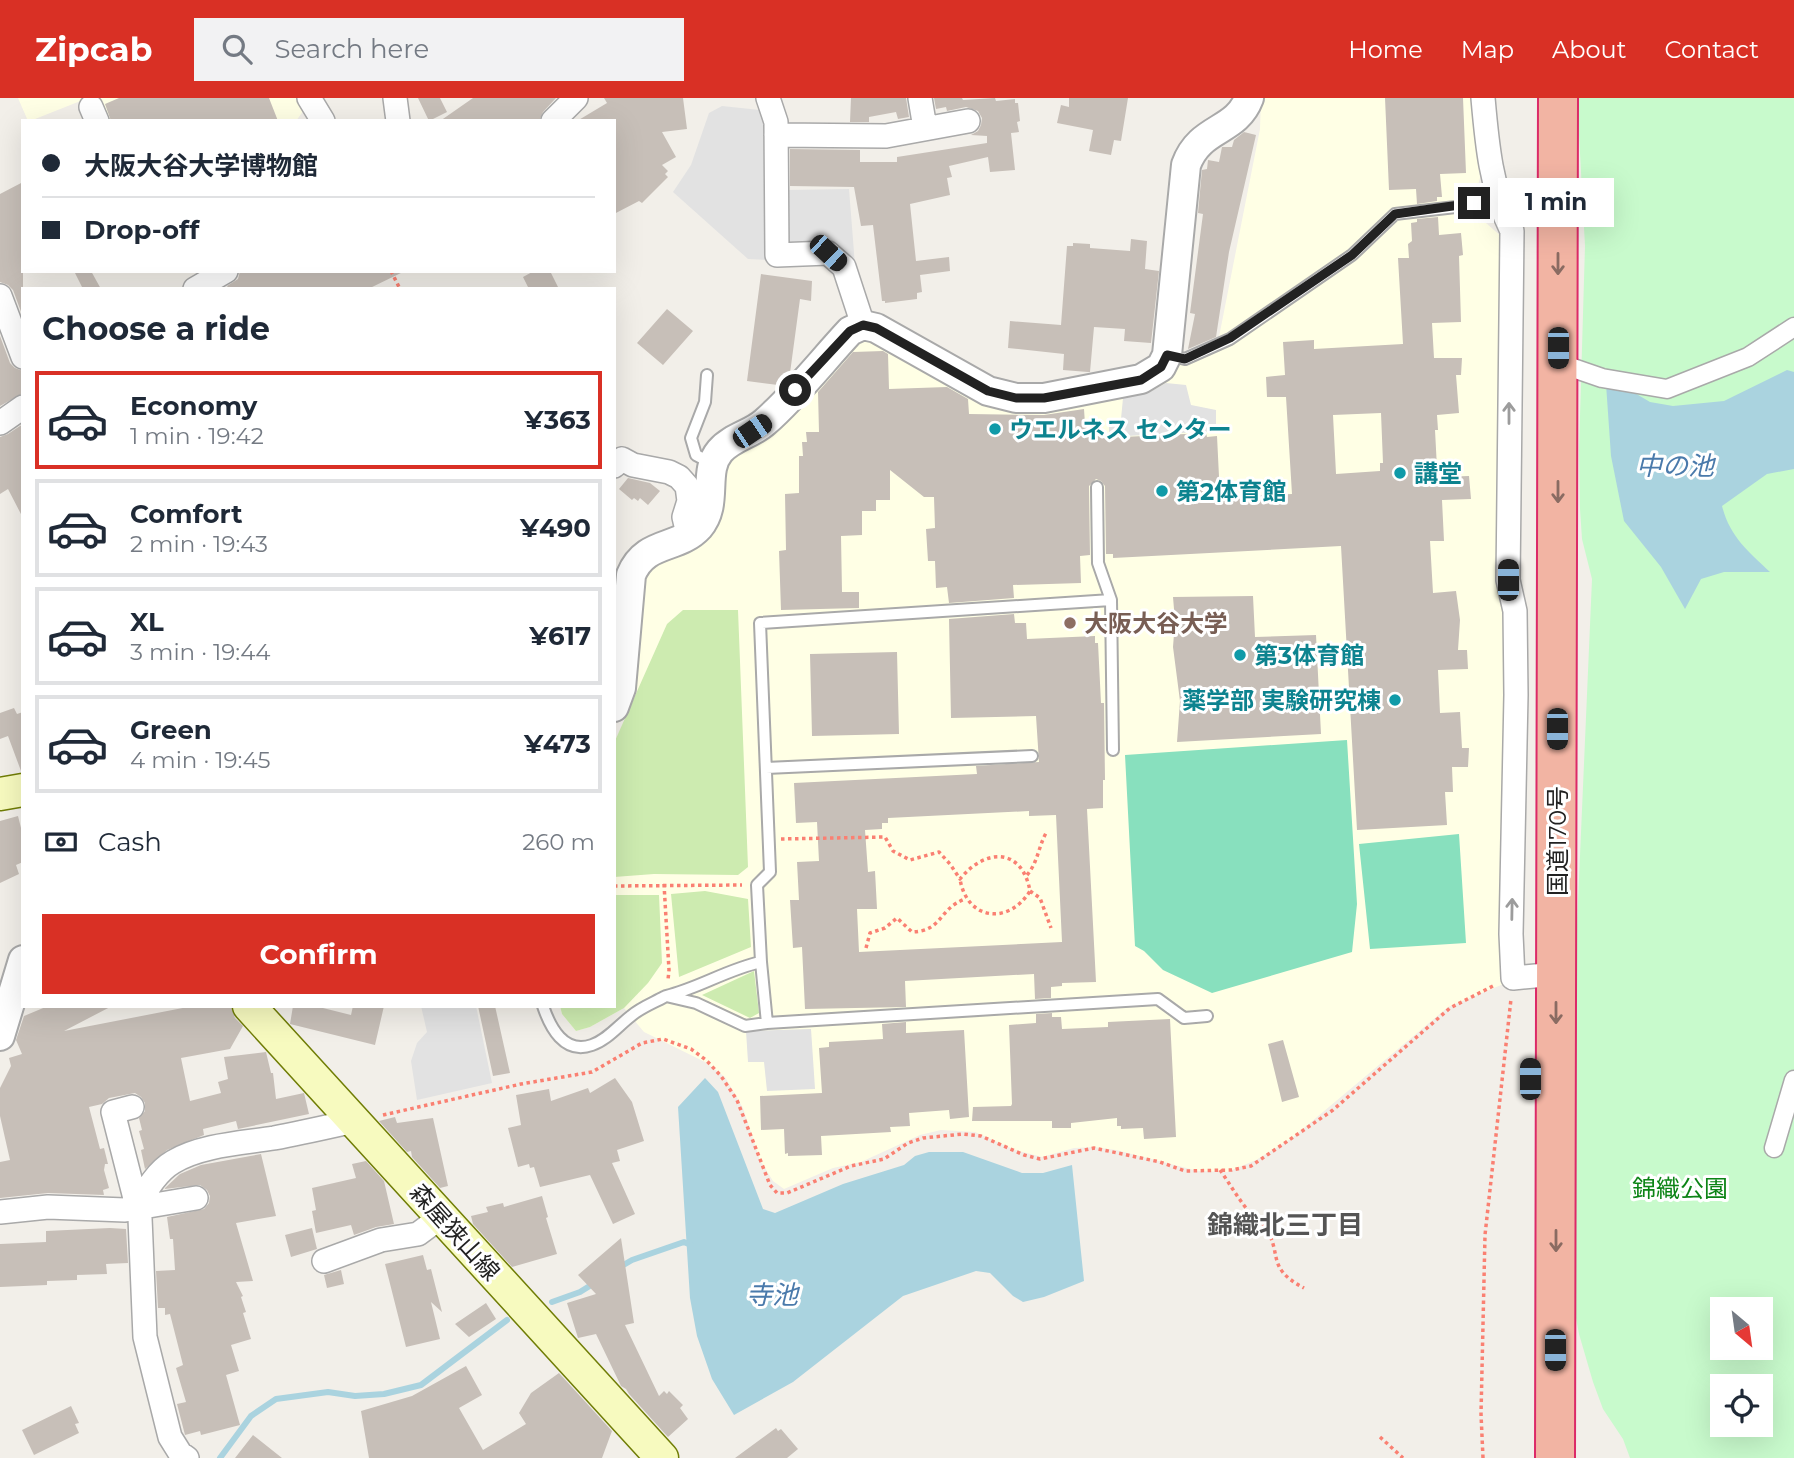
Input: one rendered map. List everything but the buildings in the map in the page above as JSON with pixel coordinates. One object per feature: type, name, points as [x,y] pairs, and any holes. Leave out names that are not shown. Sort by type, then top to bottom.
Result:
[{"type":"highway","name":"国道170号","points":[[1529,1458],[1533,976],[1533,98]]},
{"type":"highway","name":"国道170号","points":[[1555,1458],[1533,976],[1558,98]]},
{"type":"main road","points":[[0,794],[21,790]]},
{"type":"main road","name":"森屋狭山線","points":[[251,1008],[662,1458]]},
{"type":"street","points":[[395,98],[398,119]]},
{"type":"street","points":[[768,98],[776,121],[777,255],[828,253],[844,267],[863,325]]},
{"type":"street","points":[[920,98],[925,128]]},
{"type":"street","points":[[616,702],[621,688],[631,575],[636,562],[652,550],[697,529],[708,513],[713,464],[720,451],[765,422],[850,331],[863,325],[876,328],[988,391],[1016,398],[1044,398],[1141,380],[1161,367],[1167,355],[1186,165],[1191,151],[1199,142],[1211,132],[1237,119],[1249,98]]},
{"type":"street","points":[[1483,98],[1488,159],[1499,202],[1512,231],[1508,580],[1514,611],[1516,695],[1533,976]]},
{"type":"street","points":[[555,119],[572,99]]},
{"type":"street","points":[[776,135],[886,136],[968,121]]},
{"type":"street","points":[[198,287],[223,273]]},
{"type":"street","points":[[0,296],[21,352]]},
{"type":"street","points":[[1573,368],[1602,378],[1667,389],[1748,357],[1794,327]]},
{"type":"street","points":[[0,423],[21,408]]},
{"type":"street","points":[[616,464],[622,459],[633,465],[669,472],[679,477],[687,486],[689,501],[684,517],[688,534]]},
{"type":"street","points":[[0,1036],[21,967]]},
{"type":"street","points":[[1774,1149],[1794,1080]]},
{"type":"street","points":[[114,1112],[141,1228],[145,1337],[170,1437],[180,1453],[187,1458]]},
{"type":"street","points":[[136,1208],[155,1178],[173,1162],[192,1154],[238,1142],[300,1133],[354,1121]]},
{"type":"street","points":[[0,1212],[48,1207],[125,1210],[196,1198]]},
{"type":"street","points":[[324,1261],[381,1240],[418,1234],[441,1217]]},
{"type":"lane","points":[[1167,355],[1185,359],[1230,338],[1352,255],[1395,214],[1499,202]]},
{"type":"lane","points":[[707,375],[705,402],[691,438],[696,455],[713,464]]},
{"type":"lane","points":[[1097,487],[1098,563],[1111,600],[1113,750]]},
{"type":"lane","points":[[766,1023],[757,885],[770,873],[760,623],[1111,600]]},
{"type":"lane","points":[[766,768],[1032,756]]},
{"type":"lane","points":[[544,1008],[557,1037],[569,1045],[590,1046],[633,1014],[666,996],[689,990],[747,965],[761,962]]},
{"type":"lane","points":[[666,996],[696,1003],[745,1026],[1158,999],[1184,1018],[1207,1016]]},
{"type":"path","points":[[1027,875],[1037,863],[1040,845],[1046,834]]},
{"type":"path","points":[[769,839],[886,837],[893,851],[910,860],[939,852],[960,879],[965,899],[977,910],[992,914],[1007,912],[1023,903],[1030,891],[1027,875],[1018,862],[1006,857],[987,858],[969,868],[960,879]]},
{"type":"path","points":[[664,884],[669,970],[666,996]]},
{"type":"path","points":[[616,886],[757,885]]},
{"type":"path","points":[[1030,891],[1040,898],[1051,928]]},
{"type":"path","points":[[866,948],[870,933],[885,928],[897,918],[912,932],[925,932],[933,928],[951,904],[965,899]]},
{"type":"path","points":[[354,1121],[521,1084],[592,1072],[642,1043],[663,1039],[691,1049],[721,1076],[737,1100],[770,1185],[777,1193],[787,1193],[852,1166],[884,1159],[908,1143],[923,1138],[963,1134],[981,1136],[1040,1159],[1094,1147],[1160,1162],[1185,1171],[1220,1170],[1251,1166],[1333,1110],[1450,1008],[1533,976]]},
{"type":"path","points":[[1483,1458],[1481,1414],[1485,1235],[1533,976]]},
{"type":"path","points":[[1220,1170],[1252,1215],[1263,1224],[1271,1238],[1276,1262],[1283,1274],[1304,1288]]},
{"type":"path","points":[[1380,1437],[1403,1458]]},
{"type":"shaded area","points":[[18,98],[88,98],[35,119],[27,119]]},
{"type":"shaded area","points":[[94,98],[300,98],[306,107],[297,119],[101,119]]},
{"type":"shaded area","name":"大阪大谷大学","points":[[1261,98],[1476,98],[1480,178],[1471,210],[1502,237],[1506,983],[1448,1007],[1292,1138],[1256,1160],[1227,1172],[1198,1171],[1094,1147],[1074,1148],[1042,1157],[1015,1150],[975,1132],[941,1130],[920,1135],[861,1162],[833,1168],[784,1189],[773,1181],[760,1160],[743,1108],[725,1077],[705,1062],[644,1032],[624,1008],[590,1027],[576,1031],[562,1014],[560,1008],[616,1008],[616,739],[631,708],[639,576],[723,460],[849,348],[864,340],[886,344],[977,397],[1170,371],[1219,337],[1260,129]]},
{"type":"shaded area","points":[[722,106],[760,110],[768,127],[769,260],[748,259],[673,192],[691,165],[709,113]]},
{"type":"shaded area","points":[[849,189],[855,265],[791,248],[785,239],[786,190]]},
{"type":"shaded area","points":[[1166,383],[1186,385],[1191,405],[1216,410],[1216,431],[1109,437],[1109,422],[1121,419],[1123,398],[1148,393]]},
{"type":"shaded area","points":[[421,1008],[476,1008],[492,1083],[417,1100],[411,1061],[417,1043],[427,1032]]},
{"type":"shaded area","points":[[811,1029],[815,1089],[767,1091],[764,1062],[748,1062],[746,1031]]},
{"type":"green space","name":"錦織公園","points":[[1577,98],[1794,98],[1794,1458],[1630,1458],[1623,1439],[1603,1409],[1579,1334],[1568,1275],[1568,1132],[1592,579],[1582,539],[1579,450],[1585,246]]},
{"type":"green space","points":[[683,610],[738,610],[748,867],[738,875],[654,874],[616,877],[616,739],[667,624]]},
{"type":"green space","points":[[1347,740],[1357,904],[1352,952],[1212,993],[1163,970],[1135,946],[1125,755]]},
{"type":"green space","points":[[1459,834],[1466,943],[1370,949],[1359,844]]},
{"type":"green space","points":[[705,891],[748,899],[751,947],[679,977],[671,894]]},
{"type":"green space","points":[[616,895],[659,895],[662,963],[648,983],[624,1008],[590,1027],[576,1031],[562,1014],[560,1008],[616,1008]]},
{"type":"green space","points":[[754,971],[759,1013],[750,1018],[702,995]]},
{"type":"water","name":"中の池","points":[[1787,370],[1794,372],[1794,469],[1767,474],[1722,506],[1735,535],[1770,572],[1724,572],[1701,579],[1685,609],[1661,567],[1624,521],[1611,456],[1606,384],[1628,389],[1650,402],[1673,406],[1724,401]]},
{"type":"water","name":"寺池","points":[[705,1078],[718,1092],[763,1209],[775,1213],[843,1184],[904,1165],[915,1156],[929,1152],[963,1152],[1022,1173],[1043,1173],[1072,1165],[1084,1281],[1044,1297],[1023,1302],[990,1273],[976,1271],[903,1296],[793,1382],[734,1415],[712,1379],[697,1336],[690,1298],[678,1107]]},
{"type":"waterway","points":[[620,1267],[632,1260],[684,1242],[691,1245]]},
{"type":"waterway","points":[[552,1302],[580,1292],[596,1282]]},
{"type":"waterway","points":[[220,1458],[251,1416],[276,1399],[328,1392],[355,1396],[384,1394],[421,1385],[507,1320]]},
{"type":"place","name":"ウエルネス センター","points":[[995,429]]},
{"type":"place","name":"講堂","points":[[1400,473]]},
{"type":"place","name":"第2体育館","points":[[1162,491]]},
{"type":"place","name":"大阪大谷大学","points":[[1070,623]]},
{"type":"place","name":"第3体育館","points":[[1240,655]]},
{"type":"place","name":"薬学部 実験研究棟","points":[[1395,700]]},
{"type":"district","name":"錦織北三丁目","points":[[1285,1225]]},
{"type":"route","points":[[795,390],[850,331],[863,325],[876,328],[988,391],[1016,398],[1044,398],[1141,380],[1161,367],[1167,355],[1185,359],[1230,338],[1352,255],[1395,214],[1474,203]]}]
